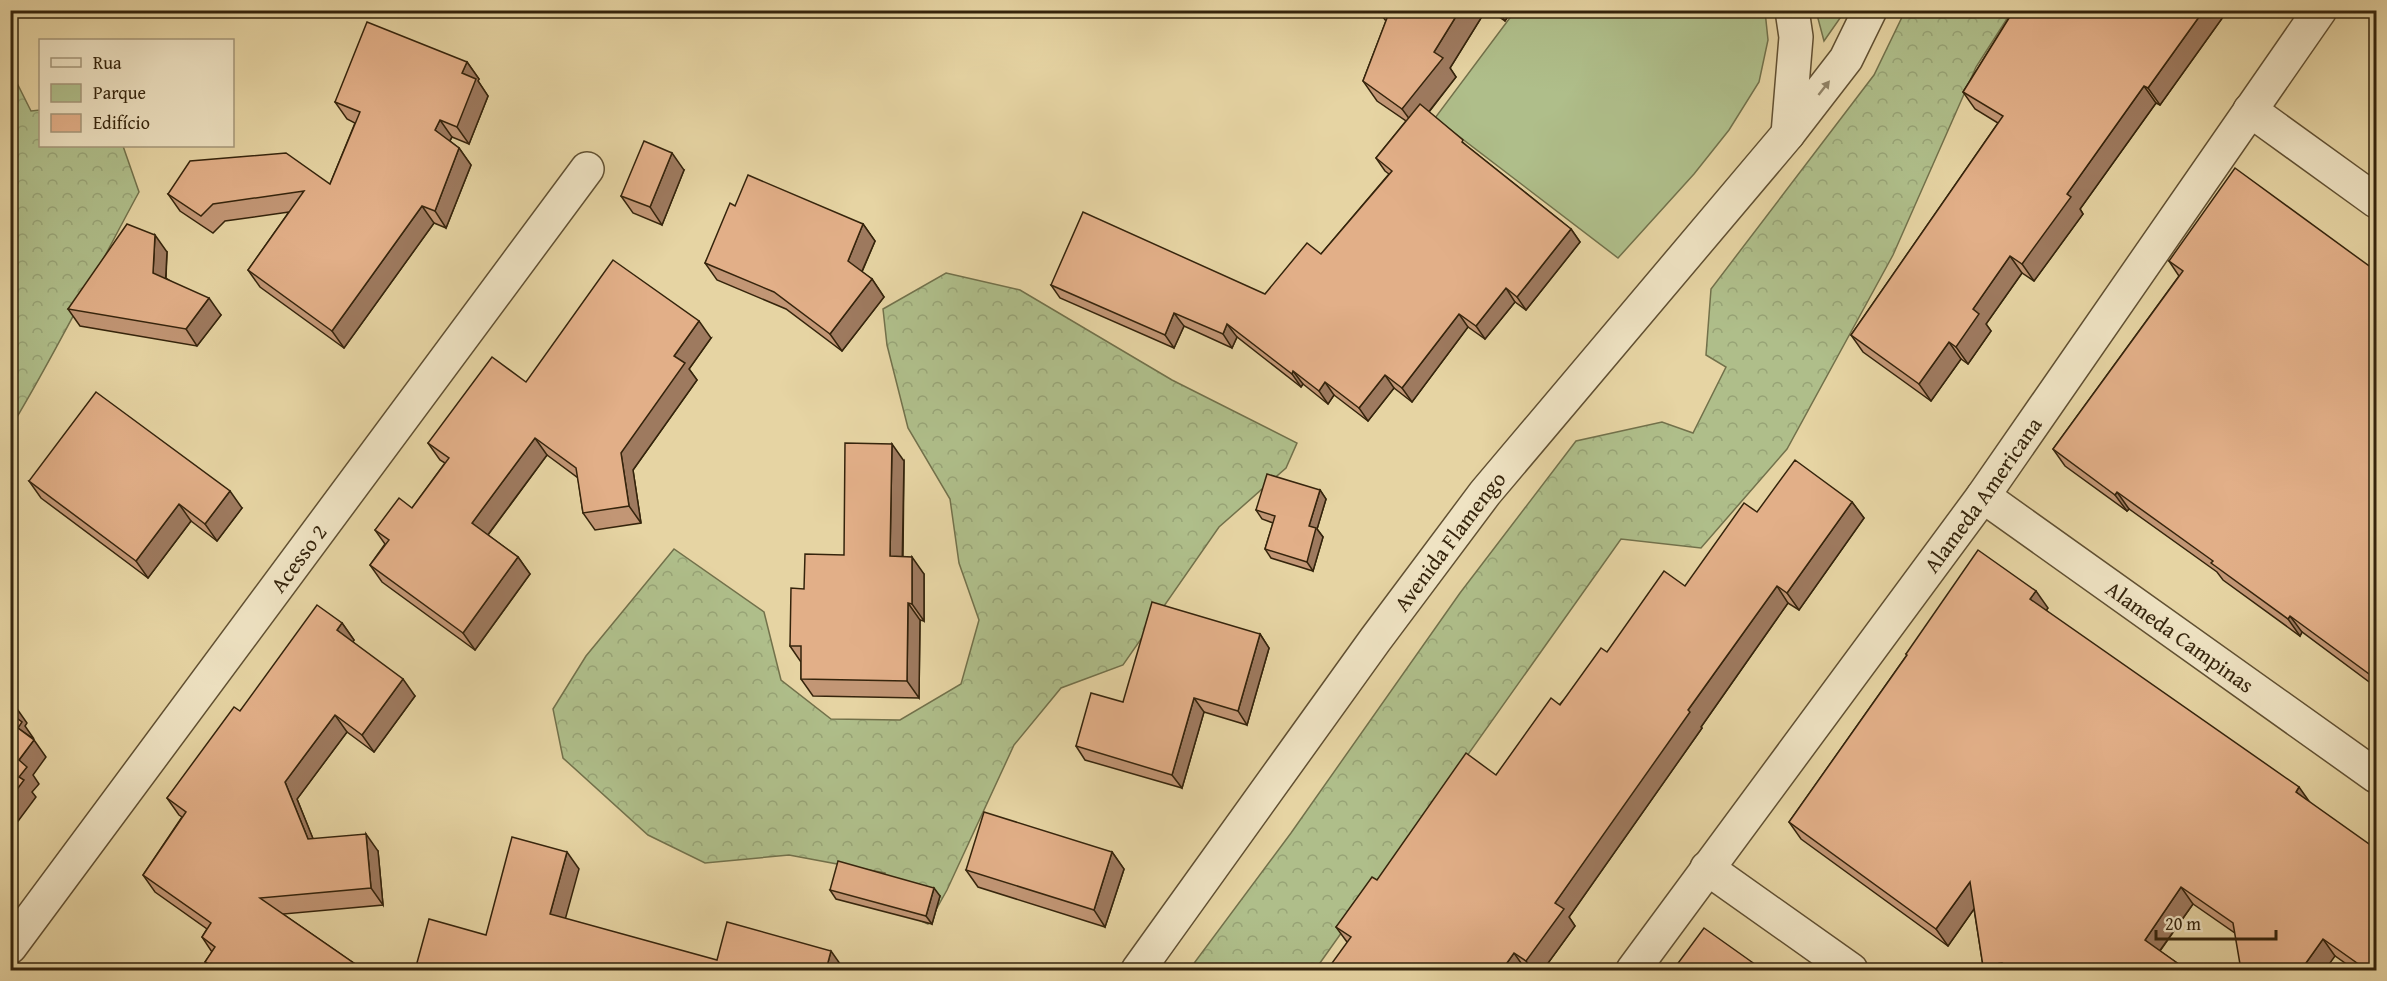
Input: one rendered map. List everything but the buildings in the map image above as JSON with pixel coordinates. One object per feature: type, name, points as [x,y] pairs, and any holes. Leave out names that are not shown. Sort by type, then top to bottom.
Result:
[{"type":"street","points":[[1788,134],[1796,37],[1792,10]]},
{"type":"street","name":"Avenida Flamengo","points":[[1138,970],[1368,650],[1485,494],[1788,134],[1846,59],[1870,10]]},
{"type":"street","name":"Alameda Americana","points":[[1633,970],[1983,496],[2320,10]]},
{"type":"street","points":[[2250,110],[2376,201]]},
{"type":"street","name":"Acesso 2","points":[[10,946],[587,169]]},
{"type":"street","name":"Alameda Campinas","points":[[1983,496],[2376,776]]},
{"type":"street","points":[[1707,868],[1851,970]]},
{"type":"green space","points":[[1515,11],[1765,11],[1768,40],[1759,82],[1729,130],[1694,174],[1618,258],[1435,118]]},
{"type":"green space","points":[[1816,11],[1845,11],[1824,41]]},
{"type":"green space","points":[[1905,11],[2012,11],[1976,67],[1893,255],[1787,449],[1701,548],[1621,539],[1315,970],[1189,970],[1291,833],[1460,593],[1576,441],[1662,422],[1693,433],[1726,367],[1706,355],[1711,289],[1874,75]]},
{"type":"green space","points":[[10,39],[15,79],[31,111],[39,110],[39,147],[123,147],[139,192],[11,427]]},
{"type":"green space","points":[[946,273],[1020,290],[1172,380],[1297,443],[1286,468],[1219,527],[1123,665],[1061,688],[1014,745],[947,890],[928,924],[887,906],[885,873],[789,855],[705,863],[648,835],[563,758],[553,709],[586,656],[674,549],[764,612],[781,680],[831,719],[900,720],[961,684],[979,620],[959,563],[950,499],[908,428],[887,345],[883,309]]}]
